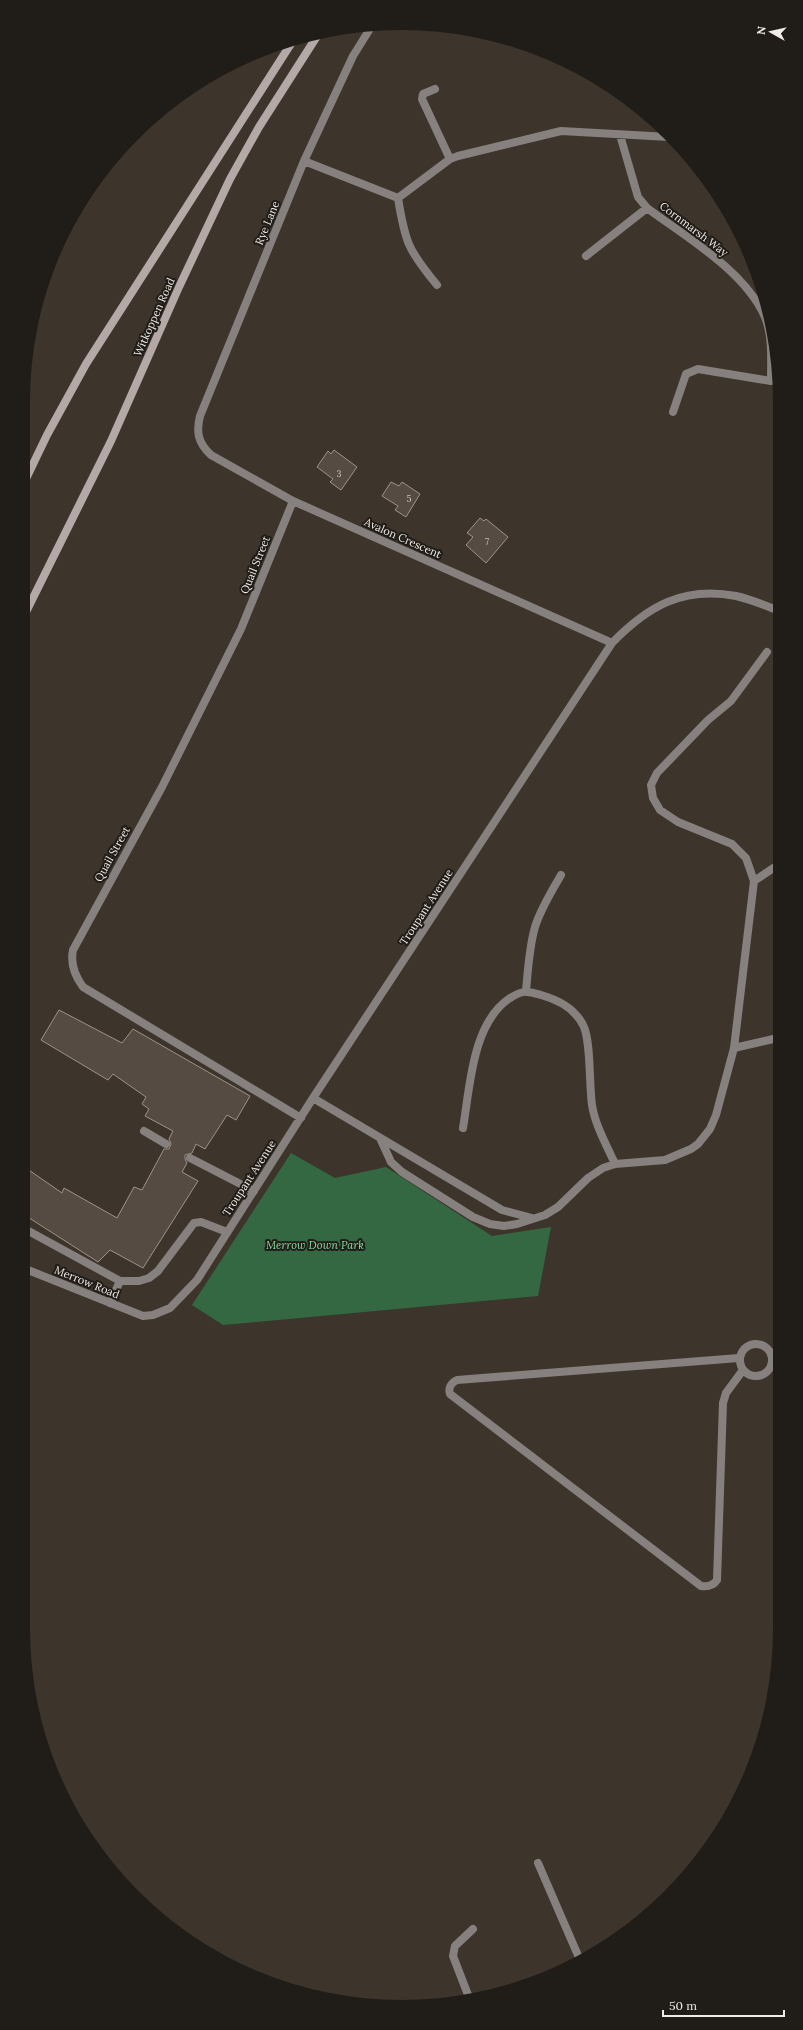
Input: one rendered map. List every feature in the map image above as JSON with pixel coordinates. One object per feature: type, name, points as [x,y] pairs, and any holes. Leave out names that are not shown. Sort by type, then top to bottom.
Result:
[{"type":"main road","name":"Witkoppen Road","points":[[30,604],[111,441],[179,287],[230,179],[259,127],[314,41]]},
{"type":"main road","points":[[30,471],[51,428],[86,364],[289,48]]},
{"type":"street","name":"Rye Lane","points":[[198,436],[200,416],[304,161],[354,56],[369,32]]},
{"type":"street","points":[[435,89],[423,94],[422,100],[450,159]]},
{"type":"street","points":[[398,198],[450,159],[561,131],[662,137]]},
{"type":"street","name":"Cornmarsh Way","points":[[620,135],[638,197],[647,208],[729,269],[750,295],[762,314]]},
{"type":"street","points":[[304,161],[398,198]]},
{"type":"street","points":[[398,198],[408,246],[416,260],[437,284]]},
{"type":"street","points":[[586,256],[647,208]]},
{"type":"street","name":"Cornmarsh Way","points":[[673,412],[686,374],[698,369],[771,381],[770,358]]},
{"type":"street","name":"Avalon Crescent","points":[[198,436],[201,444],[211,455],[293,501],[612,643]]},
{"type":"street","name":"Quail Street","points":[[293,501],[241,630],[162,787],[73,950],[71,957],[75,975],[83,987],[301,1118]]},
{"type":"street","name":"Troupant Avenue","points":[[143,1316],[152,1315],[170,1308],[197,1280],[313,1098],[612,643],[632,623],[647,612],[664,602],[681,597],[722,594],[738,597],[773,609]]},
{"type":"street","points":[[380,1138],[391,1162],[402,1172],[473,1217],[490,1224],[504,1226],[517,1224],[545,1215],[552,1211],[603,1168],[615,1164],[665,1160],[683,1154],[698,1144],[710,1129],[716,1115],[734,1048],[754,881],[746,858],[732,844],[678,822],[660,810],[653,798],[652,785],[657,773],[708,720],[731,701],[767,652]]},
{"type":"street","points":[[754,881],[773,868]]},
{"type":"street","points":[[526,992],[529,956],[535,927],[546,902],[562,875]]},
{"type":"street","points":[[463,1128],[476,1052],[486,1026],[492,1016],[505,1001],[517,994],[526,992],[551,998],[564,1004],[573,1011],[584,1026],[587,1040],[592,1106],[615,1164]]},
{"type":"street","points":[[734,1048],[773,1039]]},
{"type":"street","points":[[313,1098],[502,1210],[533,1218]]},
{"type":"street","points":[[144,1131],[166,1144]]},
{"type":"street","points":[[190,1158],[254,1191]]},
{"type":"street","points":[[30,1232],[120,1280],[139,1281],[149,1278],[158,1271],[194,1223],[201,1222],[227,1232]]},
{"type":"street","name":"Merrow Road","points":[[30,1271],[143,1316]]},
{"type":"street","points":[[110,1303],[120,1280]]},
{"type":"street","points":[[739,1358],[747,1346],[756,1344],[765,1347],[773,1356]]},
{"type":"street","points":[[739,1358],[743,1370],[749,1376],[762,1376],[768,1371],[773,1364]]},
{"type":"street","points":[[739,1358],[457,1380],[450,1386],[449,1391],[450,1394],[701,1586],[706,1586],[712,1585],[717,1580],[723,1403],[726,1392],[743,1370]]},
{"type":"street","points":[[538,1862],[578,1955]]},
{"type":"street","points":[[468,1994],[453,1956],[455,1946],[473,1929]]},
{"type":"green space","name":"Merrow Down Park","points":[[291,1153],[335,1178],[386,1167],[492,1236],[551,1227],[538,1296],[223,1325],[192,1305]]},
{"type":"building","points":[[334,450],[357,467],[341,490],[330,482],[333,479],[317,467],[328,451],[331,454]]},
{"type":"building","points":[[391,482],[399,486],[402,482],[420,494],[406,517],[395,510],[398,506],[382,496]]},
{"type":"building","points":[[480,518],[484,521],[486,519],[508,537],[486,563],[466,545],[473,537],[467,533]]},
{"type":"building","points":[[59,1010],[122,1043],[133,1029],[250,1096],[236,1120],[227,1115],[205,1149],[196,1144],[192,1153],[185,1155],[187,1163],[182,1172],[198,1181],[143,1268],[110,1250],[98,1262],[30,1218],[30,1171],[62,1193],[64,1188],[117,1218],[134,1187],[142,1190],[164,1149],[169,1149],[171,1144],[169,1139],[173,1131],[145,1116],[149,1109],[142,1104],[146,1097],[113,1074],[108,1080],[41,1040]]}]
